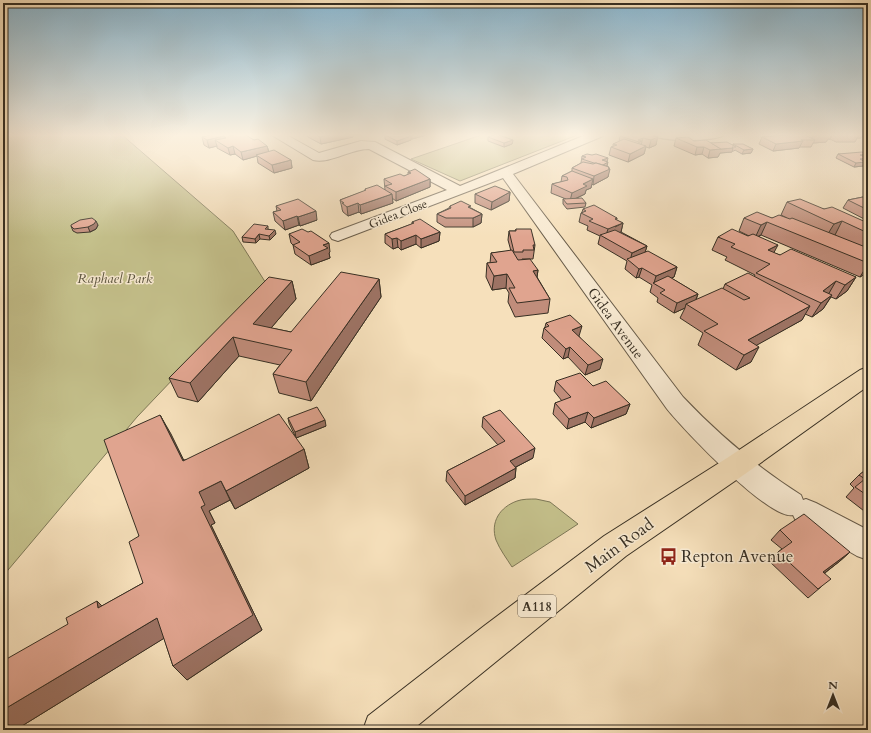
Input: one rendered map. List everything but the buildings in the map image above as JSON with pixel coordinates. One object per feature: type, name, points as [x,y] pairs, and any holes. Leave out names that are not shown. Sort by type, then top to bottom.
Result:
[{"type":"main road","name":"Main Road","points":[[382,730],[496,638],[615,546],[736,466],[868,375]]},
{"type":"street","name":"Gidea Close","points":[[415,168],[459,191]]},
{"type":"street","name":"Gidea Close","points":[[338,236],[515,168]]},
{"type":"street","name":"Gidea Avenue","points":[[506,172],[675,403],[698,430],[736,466]]},
{"type":"street","points":[[736,466],[762,486],[798,508],[868,546]]},
{"type":"green space","name":"Raphael Park","points":[[3,168],[160,168],[233,231],[269,288],[253,295],[137,417],[3,576]]},
{"type":"green space","points":[[432,168],[493,168],[460,181]]},
{"type":"green space","points":[[526,499],[536,499],[550,502],[578,524],[512,567],[496,540],[494,527],[496,521],[501,511],[511,504]]},
{"type":"place","name":"Repton Avenue","points":[[668,556]]}]
